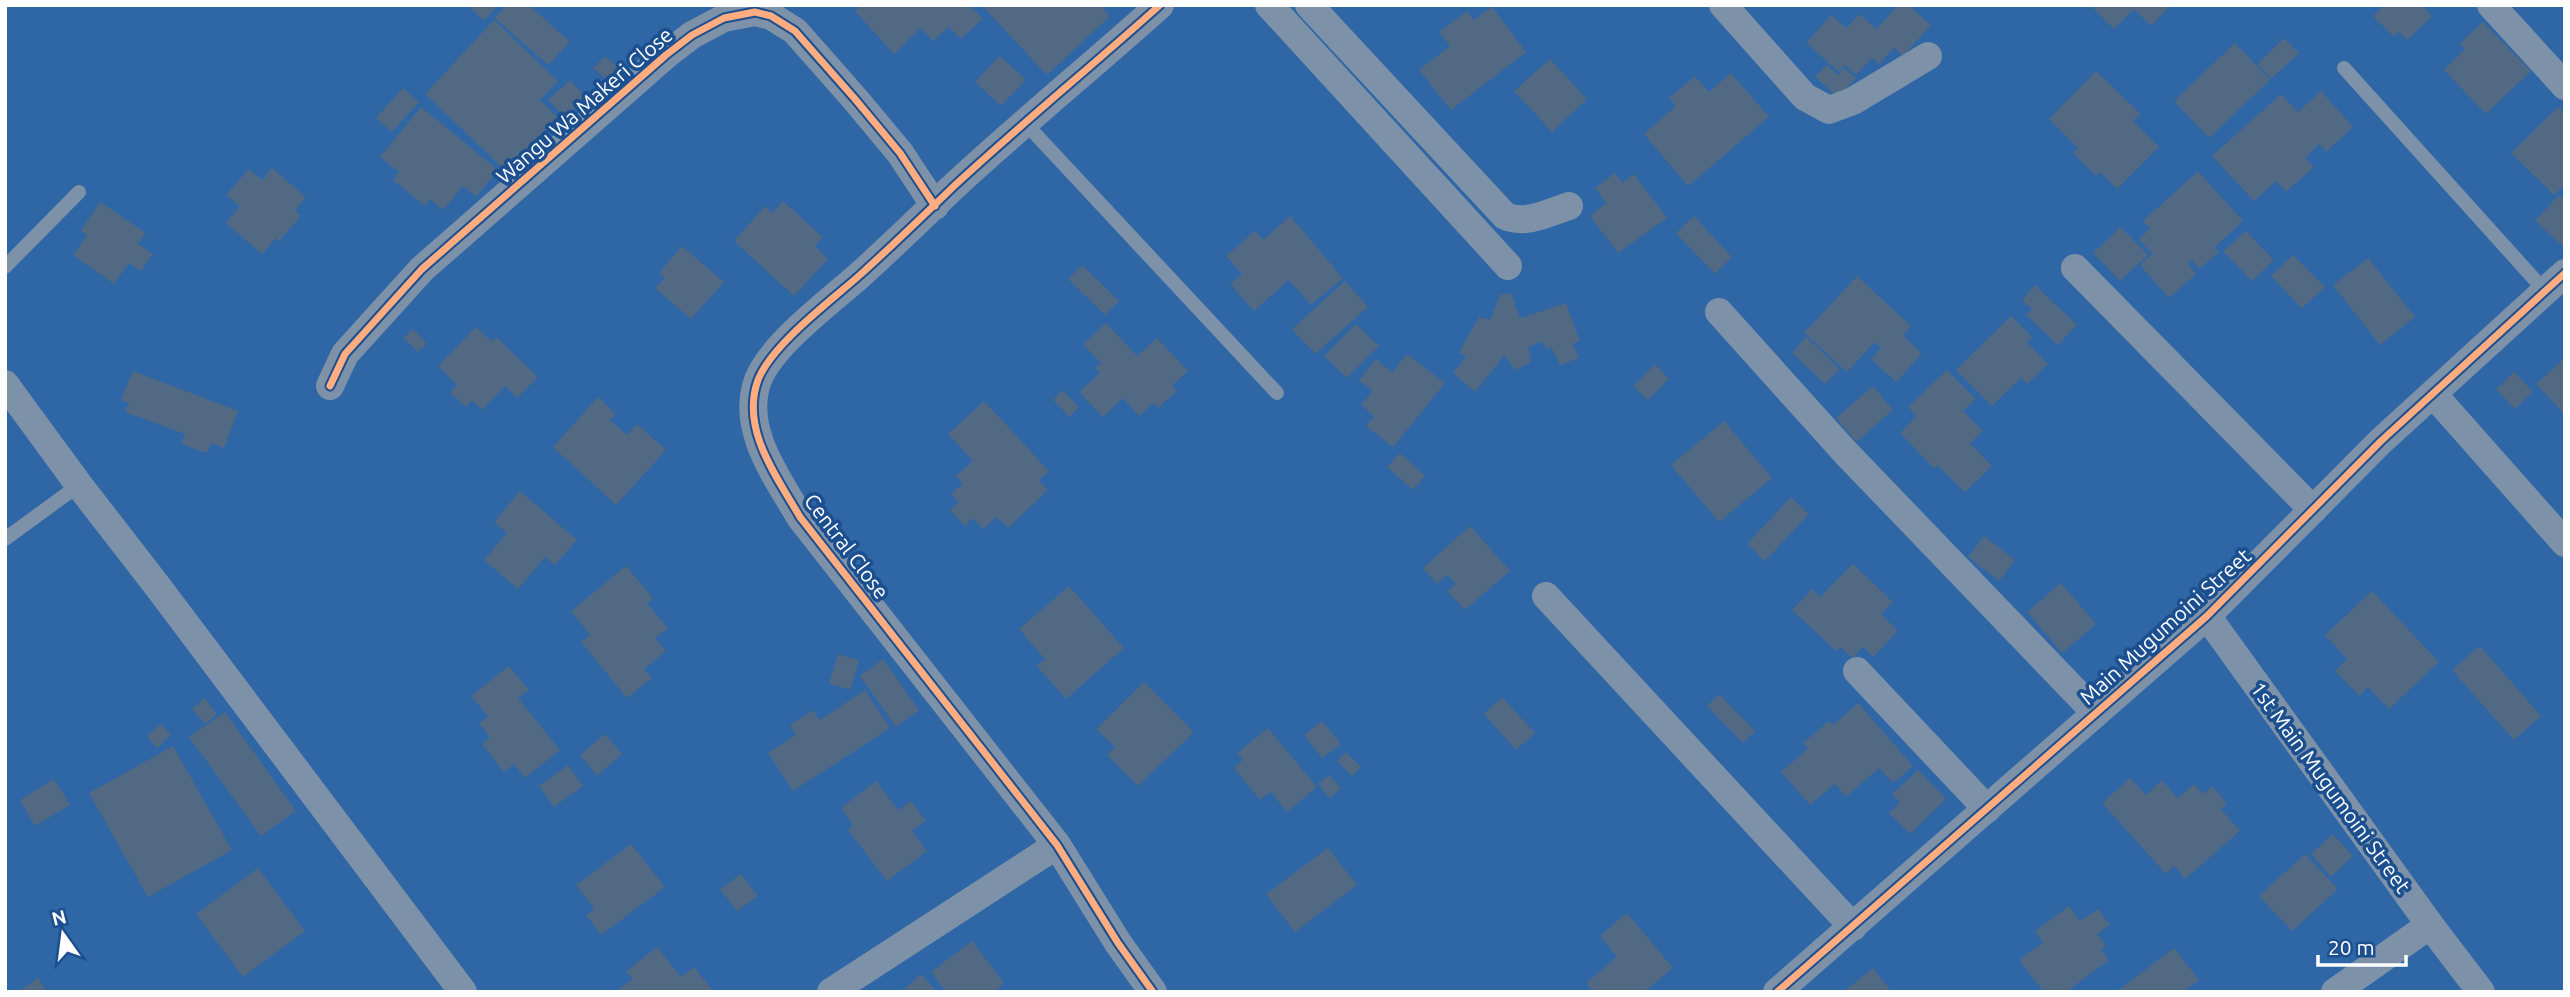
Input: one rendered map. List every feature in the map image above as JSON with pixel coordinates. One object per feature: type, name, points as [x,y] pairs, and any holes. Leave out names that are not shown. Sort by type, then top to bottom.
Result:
[{"type":"street","points":[[1269,5],[1508,266]]},
{"type":"street","points":[[1309,5],[1505,216],[1524,220],[1569,206]]},
{"type":"street","points":[[1723,5],[1805,97],[1829,110],[1853,101],[1928,56]]},
{"type":"street","points":[[2491,5],[2565,86]]},
{"type":"street","name":"Central Close","points":[[1149,9],[806,323],[770,360],[758,381],[755,432],[800,517],[1057,845],[1118,943],[1153,992]]},
{"type":"street","name":"Wangu Wa Makeri Close","points":[[330,386],[345,354],[422,269],[666,55],[709,25],[740,13],[755,12],[771,16],[795,32],[900,153],[934,206]]},
{"type":"street","points":[[2075,268],[2313,510]]},
{"type":"street","name":"Main Mugumoini Street","points":[[1777,992],[2207,615],[2433,394],[2555,282]]},
{"type":"street","points":[[1719,312],[1845,452],[2095,712]]},
{"type":"street","points":[[5,384],[463,992]]},
{"type":"street","points":[[2433,394],[2565,543]]},
{"type":"street","points":[[1546,596],[1853,927]]},
{"type":"street","name":"1st Main Mugumoini Street","points":[[2207,615],[2481,992]]},
{"type":"street","points":[[1857,671],[1987,809]]},
{"type":"street","points":[[831,992],[1057,845]]},
{"type":"street","points":[[2335,992],[2430,925]]},
{"type":"lane","points":[[2344,68],[2555,282]]},
{"type":"lane","points":[[1026,124],[1277,393]]},
{"type":"lane","points":[[5,267],[79,192]]},
{"type":"lane","points":[[5,540],[79,485]]},
{"type":"shaded area","points":[[5,5],[2565,5],[2565,992],[5,992]]},
{"type":"building","points":[[467,5],[498,5],[484,21]]},
{"type":"building","points":[[506,5],[529,5],[570,42],[548,65],[495,18]]},
{"type":"building","points":[[861,5],[970,5],[983,19],[961,39],[949,27],[933,41],[921,28],[894,54],[855,11]]},
{"type":"building","points":[[981,5],[1101,5],[1110,16],[1047,75]]},
{"type":"building","points":[[1898,5],[1908,5],[1931,25],[1903,56],[1894,48],[1879,64],[1872,58],[1856,75],[1845,65],[1839,72],[1806,43],[1831,15],[1846,28],[1859,14],[1877,29]]},
{"type":"building","points":[[2090,5],[2171,5],[2151,26],[2134,9],[2114,29]]},
{"type":"building","points":[[2385,5],[2422,5],[2432,16],[2407,40],[2399,32],[2394,37],[2373,16]]},
{"type":"building","points":[[1492,7],[1526,52],[1451,110],[1419,70],[1450,46],[1439,32],[1467,11],[1474,20]]},
{"type":"building","points":[[494,20],[558,81],[540,100],[557,117],[506,171],[425,94]]},
{"type":"building","points":[[2483,22],[2531,71],[2486,114],[2444,70],[2465,49],[2460,43]]},
{"type":"building","points":[[2284,38],[2299,53],[2271,79],[2257,64]]},
{"type":"building","points":[[2235,43],[2270,80],[2209,138],[2174,101]]},
{"type":"building","points":[[605,56],[619,68],[608,81],[593,68]]},
{"type":"building","points":[[1000,56],[1026,80],[1001,106],[975,82]]},
{"type":"building","points":[[1550,59],[1587,99],[1552,132],[1514,91]]},
{"type":"building","points":[[1827,65],[1838,75],[1844,68],[1856,78],[1838,97],[1815,77]]},
{"type":"building","points":[[2096,71],[2141,114],[2133,121],[2159,147],[2117,189],[2100,172],[2096,176],[2073,153],[2078,148],[2049,119]]},
{"type":"building","points":[[1731,73],[1769,117],[1688,186],[1644,134],[1676,106],[1669,98],[1695,76],[1709,92]]},
{"type":"building","points":[[570,80],[586,97],[564,117],[548,100]]},
{"type":"building","points":[[403,88],[419,102],[392,132],[376,118]]},
{"type":"building","points":[[2321,91],[2353,127],[2326,152],[2319,144],[2305,158],[2314,167],[2286,192],[2276,181],[2254,201],[2212,156],[2281,94],[2298,112]]},
{"type":"building","points":[[421,107],[498,170],[476,197],[463,186],[443,210],[430,199],[425,206],[393,180],[399,172],[380,157]]},
{"type":"building","points":[[2558,107],[2565,114],[2565,185],[2554,195],[2511,153]]},
{"type":"building","points":[[272,168],[306,197],[295,211],[301,216],[279,241],[276,238],[262,254],[226,223],[240,206],[226,195],[249,169],[262,180]]},
{"type":"building","points":[[2198,171],[2243,221],[2215,247],[2219,252],[2199,269],[2192,260],[2188,264],[2196,274],[2169,298],[2140,265],[2152,254],[2139,239],[2150,229],[2143,221]]},
{"type":"building","points":[[1615,173],[1622,183],[1634,174],[1667,218],[1618,253],[1590,216],[1606,203],[1595,188]]},
{"type":"building","points":[[2559,195],[2565,201],[2565,248],[2535,221]]},
{"type":"building","points":[[783,201],[823,237],[815,246],[828,259],[794,296],[734,241],[765,206],[773,213]]},
{"type":"building","points":[[100,202],[146,233],[138,244],[153,254],[141,271],[129,263],[114,284],[73,255],[87,235],[81,230]]},
{"type":"building","points":[[1290,216],[1343,278],[1311,305],[1289,280],[1254,311],[1230,284],[1242,274],[1226,256],[1255,231],[1263,240]]},
{"type":"building","points":[[1694,216],[1732,257],[1715,274],[1676,233]]},
{"type":"building","points":[[2121,227],[2148,255],[2120,281],[2093,253]]},
{"type":"building","points":[[2246,231],[2274,260],[2252,281],[2223,251]]},
{"type":"building","points":[[682,246],[724,282],[691,319],[655,288],[665,278],[659,273]]},
{"type":"building","points":[[2293,255],[2325,287],[2302,308],[2271,276]]},
{"type":"building","points":[[2368,258],[2415,317],[2380,345],[2333,285]]},
{"type":"building","points":[[1082,265],[1119,301],[1105,315],[1068,279]]},
{"type":"building","points":[[1857,276],[1911,326],[1903,335],[1922,354],[1896,382],[1871,359],[1881,348],[1875,342],[1847,372],[1804,333]]},
{"type":"building","points":[[1345,281],[1368,307],[1315,354],[1292,329]]},
{"type":"building","points":[[2035,285],[2077,325],[2058,345],[2026,315],[2032,309],[2022,300]]},
{"type":"building","points":[[1511,293],[1520,318],[1566,303],[1580,341],[1573,344],[1579,358],[1560,365],[1552,348],[1546,349],[1543,341],[1528,347],[1531,362],[1516,370],[1504,356],[1475,392],[1453,373],[1466,357],[1459,352],[1479,317],[1490,320],[1500,295]]},
{"type":"building","points":[[2011,316],[2032,337],[2027,342],[2048,364],[2027,384],[2021,378],[1992,406],[1956,370]]},
{"type":"building","points":[[1106,323],[1137,356],[1157,338],[1188,371],[1172,386],[1177,391],[1158,408],[1153,403],[1139,416],[1123,398],[1103,417],[1079,392],[1100,373],[1095,368],[1101,363],[1083,344]]},
{"type":"building","points":[[1356,324],[1379,346],[1347,378],[1324,356]]},
{"type":"building","points":[[476,327],[491,341],[496,337],[538,377],[517,398],[505,386],[482,410],[472,400],[466,407],[450,393],[457,385],[438,366]]},
{"type":"building","points":[[413,329],[427,344],[418,352],[403,338]]},
{"type":"building","points":[[1806,337],[1840,369],[1825,384],[1792,353]]},
{"type":"building","points":[[1407,354],[1445,383],[1393,447],[1366,426],[1374,416],[1361,405],[1373,391],[1359,380],[1376,359],[1392,372]]},
{"type":"building","points":[[2565,358],[2565,415],[2536,384]]},
{"type":"building","points":[[1655,364],[1669,379],[1648,400],[1633,386]]},
{"type":"building","points":[[1947,370],[1976,399],[1963,411],[1983,431],[1970,443],[1992,466],[1965,492],[1937,465],[1934,468],[1900,433],[1917,416],[1908,407]]},
{"type":"building","points":[[133,371],[238,411],[224,448],[211,443],[207,453],[181,444],[185,434],[125,412],[129,403],[121,400]]},
{"type":"building","points":[[2514,372],[2533,392],[2515,409],[2496,389]]},
{"type":"building","points":[[1873,386],[1893,410],[1856,442],[1836,418]]},
{"type":"building","points":[[1062,390],[1079,407],[1070,417],[1053,400]]},
{"type":"building","points":[[598,397],[616,414],[610,420],[627,435],[637,424],[666,450],[616,505],[553,447]]},
{"type":"building","points":[[984,401],[1049,471],[1039,480],[1048,490],[1008,528],[997,517],[983,529],[973,518],[965,526],[950,510],[959,502],[951,494],[963,483],[956,476],[973,461],[948,434]]},
{"type":"building","points":[[1724,421],[1772,478],[1719,522],[1671,465]]},
{"type":"building","points":[[1400,453],[1425,476],[1413,490],[1387,467]]},
{"type":"building","points":[[520,491],[577,540],[555,565],[545,557],[518,589],[484,560],[507,533],[494,522]]},
{"type":"building","points":[[1791,497],[1809,514],[1765,561],[1747,544]]},
{"type":"building","points":[[1470,526],[1510,571],[1465,610],[1447,591],[1456,584],[1447,575],[1437,584],[1423,568]]},
{"type":"building","points":[[1984,536],[2015,560],[1999,581],[1968,557]]},
{"type":"building","points":[[1853,564],[1893,602],[1881,614],[1898,631],[1873,657],[1863,647],[1853,658],[1840,647],[1836,651],[1792,610],[1812,589],[1820,597]]},
{"type":"building","points":[[626,566],[653,598],[647,603],[668,628],[655,638],[666,651],[644,669],[652,678],[627,698],[581,642],[590,635],[571,611]]},
{"type":"building","points":[[2061,583],[2096,624],[2062,653],[2027,612]]},
{"type":"building","points":[[1069,586],[1124,648],[1066,699],[1037,666],[1045,659],[1019,629]]},
{"type":"building","points":[[2372,591],[2439,662],[2389,709],[2368,687],[2359,696],[2335,671],[2347,659],[2325,635]]},
{"type":"building","points":[[2480,646],[2541,716],[2514,740],[2452,670]]},
{"type":"building","points":[[838,654],[859,660],[850,690],[829,684]]},
{"type":"building","points":[[883,659],[919,710],[896,727],[860,676]]},
{"type":"building","points":[[509,666],[529,690],[518,698],[560,750],[525,778],[514,764],[504,772],[482,744],[490,737],[479,723],[488,716],[471,696]]},
{"type":"building","points":[[1144,682],[1194,732],[1138,786],[1107,755],[1115,747],[1096,729]]},
{"type":"building","points":[[865,690],[890,728],[793,791],[768,753],[796,735],[790,725],[813,710],[820,720]]},
{"type":"building","points":[[1719,694],[1755,731],[1743,743],[1707,706]]},
{"type":"building","points":[[1502,697],[1535,733],[1516,750],[1484,714]]},
{"type":"building","points":[[204,698],[217,714],[205,724],[192,709]]},
{"type":"building","points":[[1858,703],[1913,766],[1893,783],[1879,768],[1846,797],[1835,784],[1810,805],[1781,772],[1808,749],[1803,743],[1829,721],[1833,725]]},
{"type":"building","points":[[225,712],[296,811],[261,836],[189,737]]},
{"type":"building","points":[[1322,721],[1341,744],[1322,758],[1304,735]]},
{"type":"building","points":[[161,724],[171,735],[157,748],[147,736]]},
{"type":"building","points":[[1268,728],[1317,787],[1287,812],[1271,792],[1260,800],[1234,768],[1243,760],[1237,753]]},
{"type":"building","points":[[605,734],[622,754],[597,776],[580,755]]},
{"type":"building","points":[[173,746],[232,850],[148,897],[89,793]]},
{"type":"building","points":[[1346,752],[1361,767],[1352,776],[1337,761]]},
{"type":"building","points":[[568,765],[583,786],[554,807],[539,786]]},
{"type":"building","points":[[1918,770],[1946,799],[1910,834],[1889,813],[1900,802],[1892,794]]},
{"type":"building","points":[[1329,775],[1341,788],[1330,798],[1318,784]]},
{"type":"building","points":[[2130,778],[2146,795],[2162,780],[2178,798],[2194,784],[2203,794],[2212,786],[2227,803],[2221,809],[2240,831],[2185,879],[2174,866],[2166,874],[2102,803]]},
{"type":"building","points":[[54,779],[70,805],[35,826],[20,800]]},
{"type":"building","points":[[876,781],[898,810],[911,801],[926,821],[912,831],[927,851],[887,881],[848,830],[853,825],[841,808]]},
{"type":"building","points":[[2333,834],[2353,856],[2331,877],[2311,854]]},
{"type":"building","points":[[631,844],[665,887],[601,935],[586,915],[594,909],[576,885]]},
{"type":"building","points":[[1328,848],[1357,885],[1295,932],[1266,894]]},
{"type":"building","points":[[2305,854],[2338,889],[2292,931],[2259,896]]},
{"type":"building","points":[[258,868],[305,931],[243,977],[196,914]]},
{"type":"building","points":[[741,874],[758,896],[737,911],[720,889]]},
{"type":"building","points":[[2069,906],[2080,921],[2098,909],[2110,925],[2097,934],[2106,946],[2101,950],[2109,960],[2066,992],[2044,992],[2019,960],[2043,942],[2035,931]]},
{"type":"building","points":[[1627,913],[1673,968],[1644,992],[1594,992],[1586,983],[1617,957],[1600,936]]},
{"type":"building","points":[[972,941],[1004,983],[995,992],[946,992],[931,972]]},
{"type":"building","points":[[657,947],[681,977],[694,967],[714,992],[619,992],[618,990],[633,979],[626,971]]},
{"type":"building","points":[[2174,948],[2199,980],[2183,992],[2116,992]]},
{"type":"building","points":[[1873,968],[1892,992],[1843,992]]},
{"type":"building","points":[[921,974],[937,992],[901,992]]},
{"type":"building","points":[[38,978],[47,992],[18,992]]},
{"type":"cycle path","points":[[1153,992],[1118,943],[1057,845],[800,517],[772,469],[757,434],[754,398],[765,366],[789,338],[978,164],[1160,5]]},
{"type":"cycle path","points":[[330,386],[345,354],[422,269],[666,55],[692,35],[724,18],[755,12],[771,16],[795,31],[900,153],[935,206]]},
{"type":"cycle path","points":[[1777,992],[2207,616],[2381,441],[2565,273]]}]
